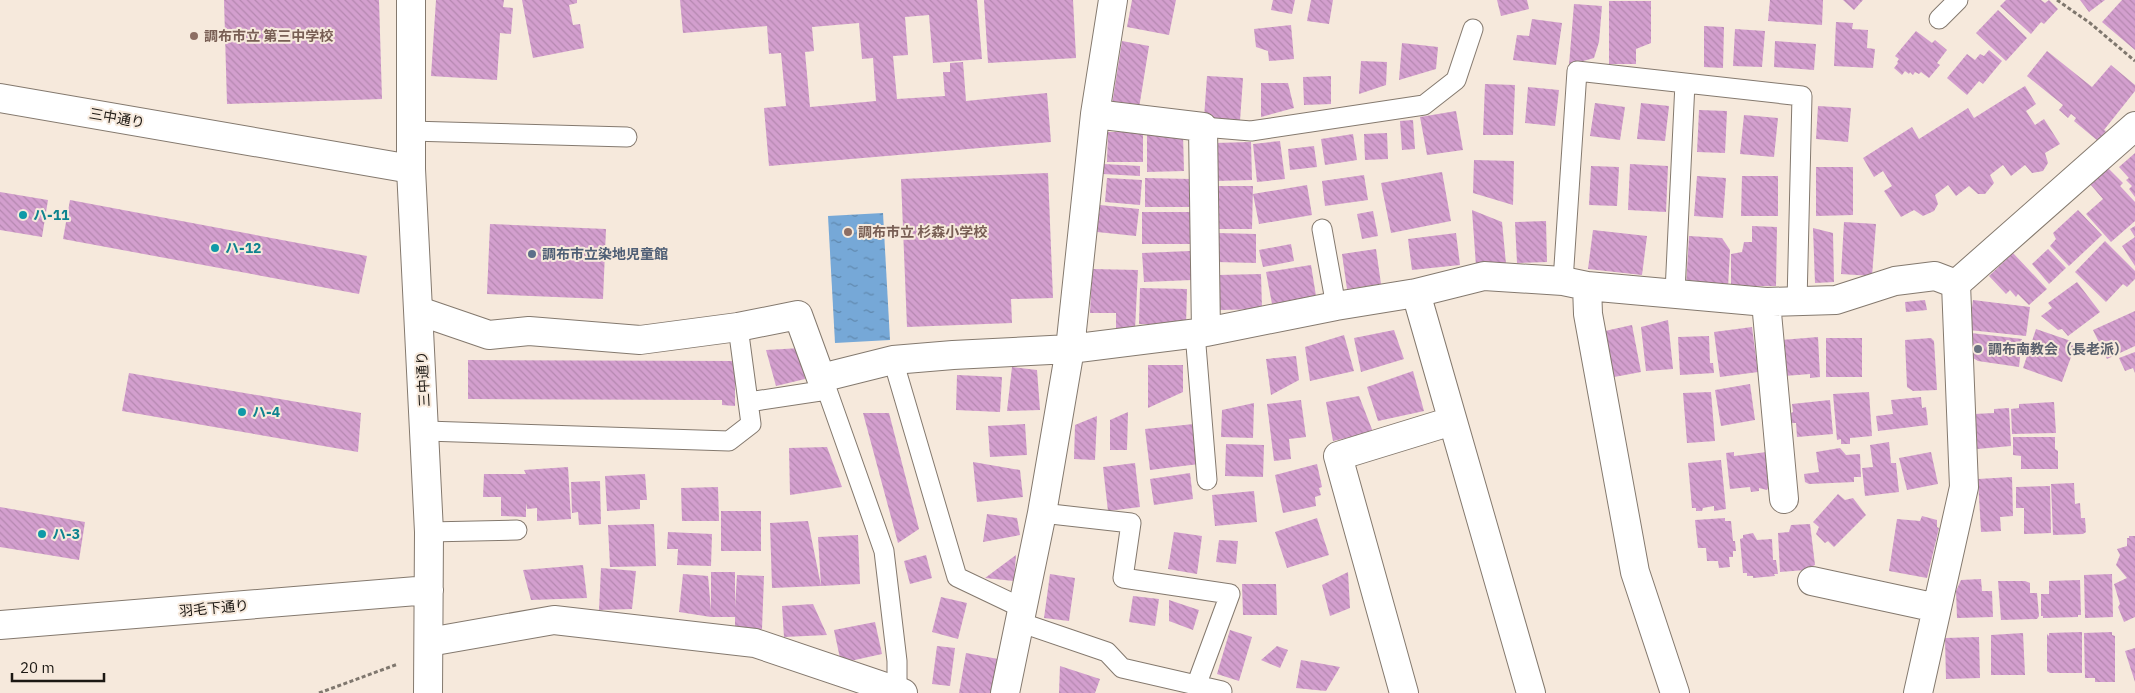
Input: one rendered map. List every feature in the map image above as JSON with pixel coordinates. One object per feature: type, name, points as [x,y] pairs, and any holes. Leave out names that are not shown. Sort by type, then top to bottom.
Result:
[{"type":"street","name":"三中通り","points":[[411,0],[411,169],[426,431],[429,532],[428,693]]},
{"type":"street","points":[[1005,693],[1042,513],[1070,349],[1096,114],[1113,0]]},
{"type":"street","name":"三中通り","points":[[0,98],[411,169]]},
{"type":"street","points":[[1096,114],[1204,127],[1200,332]]},
{"type":"street","points":[[1956,284],[2135,126]]},
{"type":"street","points":[[419,311],[489,335],[528,331],[640,340],[738,327],[798,314],[824,384],[893,360],[1070,349],[1200,332],[1416,293],[1484,276],[1675,292],[1766,302],[1836,300],[1895,280],[1935,276],[1956,284]]},
{"type":"street","points":[[1575,283],[1588,314],[1635,572],[1675,693]]},
{"type":"street","points":[[1918,693],[1964,487],[1956,284]]},
{"type":"street","points":[[1416,293],[1531,693]]},
{"type":"street","points":[[1766,302],[1784,499]]},
{"type":"street","points":[[1404,693],[1338,456],[1452,421]]},
{"type":"street","points":[[1812,581],[1937,608]]},
{"type":"street","name":"羽毛下通り","points":[[0,625],[429,590]]},
{"type":"street","points":[[429,642],[554,620],[755,643],[900,692]]},
{"type":"lane","points":[[1939,19],[1958,0]]},
{"type":"lane","points":[[1204,127],[1251,131],[1424,105],[1456,80],[1473,29]]},
{"type":"lane","points":[[1575,283],[1577,71],[1802,96],[1797,302]]},
{"type":"lane","points":[[1675,292],[1685,83]]},
{"type":"lane","points":[[410,131],[627,137]]},
{"type":"lane","points":[[1322,230],[1336,306]]},
{"type":"lane","points":[[426,431],[729,441],[751,424],[738,327]]},
{"type":"lane","points":[[1200,332],[1207,480]]},
{"type":"lane","points":[[893,360],[957,577],[1021,615],[1107,652],[1122,668],[1222,691]]},
{"type":"lane","points":[[749,402],[824,384],[884,551],[900,692]]},
{"type":"lane","points":[[1042,513],[1131,523],[1123,578],[1230,594],[1196,686]]},
{"type":"lane","points":[[429,532],[517,530]]},
{"type":"path","points":[[2057,0],[2090,23],[2135,61]]},
{"type":"path","points":[[319,693],[401,662]]},
{"type":"water","points":[[883,213],[890,340],[835,343],[828,216]]},
{"type":"building","points":[[224,0],[379,0],[382,99],[227,104]]},
{"type":"building","points":[[436,0],[504,0],[503,7],[513,8],[511,34],[500,33],[497,80],[431,76]]},
{"type":"building","points":[[522,0],[577,0],[577,3],[569,5],[573,25],[580,24],[584,48],[533,58]]},
{"type":"building","points":[[680,0],[977,0],[982,59],[933,63],[929,15],[905,17],[908,55],[893,56],[897,99],[945,96],[943,72],[950,72],[950,63],[963,62],[966,101],[1047,93],[1051,142],[769,166],[764,108],[786,106],[781,53],[769,54],[767,26],[683,33]],"holes":[[[859,23],[862,59],[873,58],[876,101],[810,107],[805,52],[814,51],[812,27]]]},
{"type":"building","points":[[984,0],[1073,0],[1076,58],[988,63]]},
{"type":"building","points":[[1132,0],[1176,0],[1169,35],[1127,27]]},
{"type":"building","points":[[1273,0],[1295,0],[1292,14],[1271,10]]},
{"type":"building","points":[[1311,0],[1333,0],[1329,24],[1307,21]]},
{"type":"building","points":[[1497,0],[1527,0],[1529,9],[1501,16]]},
{"type":"building","points":[[1770,0],[1823,0],[1822,25],[1768,21]]},
{"type":"building","points":[[1843,0],[1863,0],[1854,10]]},
{"type":"building","points":[[2006,0],[2041,0],[2045,3],[2049,0],[2058,9],[2044,24],[2041,22],[2031,34],[2000,6]]},
{"type":"building","points":[[2080,0],[2105,0],[2089,12]]},
{"type":"building","points":[[2122,0],[2135,0],[2135,50],[2102,22]]},
{"type":"building","points":[[1609,1],[1651,1],[1651,43],[1636,49],[1636,64],[1609,64]]},
{"type":"building","points":[[1574,4],[1602,6],[1599,42],[1594,58],[1569,65]]},
{"type":"building","points":[[1998,10],[2027,38],[2006,61],[1976,33]]},
{"type":"building","points":[[1532,19],[1562,23],[1556,65],[1513,60],[1517,35],[1529,36]]},
{"type":"building","points":[[1836,22],[1853,23],[1852,29],[1868,30],[1867,48],[1875,49],[1873,68],[1834,66]]},
{"type":"building","points":[[1291,25],[1294,59],[1269,61],[1268,51],[1256,47],[1254,29]]},
{"type":"building","points":[[1704,26],[1724,27],[1723,68],[1704,67]]},
{"type":"building","points":[[1735,29],[1765,31],[1762,67],[1733,66]]},
{"type":"building","points":[[1916,31],[1932,43],[1935,40],[1947,50],[1937,63],[1940,65],[1929,78],[1921,72],[1919,74],[1915,72],[1913,75],[1905,71],[1902,75],[1894,68],[1899,59],[1895,56]]},
{"type":"building","points":[[1122,41],[1149,46],[1139,108],[1112,104]]},
{"type":"building","points":[[1775,41],[1816,44],[1814,70],[1774,67]]},
{"type":"building","points":[[1402,43],[1438,47],[1436,69],[1399,80]]},
{"type":"building","points":[[1989,50],[2002,61],[1983,84],[1979,81],[1967,95],[1947,78],[1967,54],[1975,60],[1980,54],[1984,56]]},
{"type":"building","points":[[2047,51],[2092,87],[2111,65],[2135,85],[2135,91],[2104,130],[2106,131],[2098,141],[2074,121],[2076,118],[2071,114],[2068,118],[2059,110],[2063,105],[2027,76]]},
{"type":"building","points":[[1361,61],[1387,62],[1386,85],[1359,94]]},
{"type":"building","points":[[1207,76],[1243,78],[1240,121],[1204,118]]},
{"type":"building","points":[[1331,76],[1331,104],[1304,105],[1303,77]]},
{"type":"building","points":[[1261,83],[1288,83],[1294,108],[1261,117]]},
{"type":"building","points":[[1485,84],[1515,85],[1513,135],[1483,135]]},
{"type":"building","points":[[2025,86],[2036,104],[2026,111],[2035,125],[2044,119],[2060,144],[2045,153],[2048,163],[2043,171],[2032,173],[2025,165],[2011,176],[2003,165],[1990,175],[1994,183],[1985,194],[1978,194],[1969,186],[1956,196],[1948,185],[1935,195],[1938,204],[1934,211],[1923,216],[1914,210],[1901,217],[1884,191],[1892,186],[1883,171],[1874,177],[1863,158],[1912,127],[1919,139],[1968,108],[1974,118]]},
{"type":"building","points":[[1528,87],[1559,90],[1555,126],[1525,123]]},
{"type":"building","points":[[1595,103],[1625,107],[1620,140],[1590,136]]},
{"type":"building","points":[[1641,103],[1669,106],[1665,141],[1637,139]]},
{"type":"building","points":[[1818,106],[1851,108],[1848,142],[1816,139]]},
{"type":"building","points":[[1699,110],[1727,111],[1725,153],[1697,152]]},
{"type":"building","points":[[1456,111],[1463,150],[1427,155],[1420,117]]},
{"type":"building","points":[[1744,115],[1778,118],[1774,157],[1740,154]]},
{"type":"building","points":[[1413,120],[1415,149],[1402,150],[1400,121]]},
{"type":"building","points":[[1108,132],[1143,132],[1143,162],[1107,162]]},
{"type":"building","points":[[1387,133],[1388,159],[1365,160],[1364,134]]},
{"type":"building","points":[[1353,134],[1357,160],[1325,165],[1321,139]]},
{"type":"building","points":[[1147,135],[1183,135],[1184,171],[1147,172]]},
{"type":"building","points":[[1280,141],[1285,179],[1257,182],[1253,144]]},
{"type":"building","points":[[1251,142],[1252,180],[1216,181],[1215,143]]},
{"type":"building","points":[[1314,146],[1317,167],[1290,170],[1288,149]]},
{"type":"building","points":[[2135,153],[2135,197],[2129,189],[2132,186],[2126,180],[2129,178],[2119,167]]},
{"type":"building","points":[[1474,160],[1514,161],[1513,205],[1473,193]]},
{"type":"building","points":[[1103,164],[1140,166],[1140,176],[1103,174]]},
{"type":"building","points":[[1630,164],[1668,166],[1666,212],[1628,210]]},
{"type":"building","points":[[1591,166],[1619,167],[1617,206],[1589,205]]},
{"type":"building","points":[[1816,167],[1853,167],[1853,215],[1816,216]]},
{"type":"building","points":[[2108,168],[2123,183],[2120,186],[2135,202],[2135,221],[2111,242],[2086,214],[2103,199],[2090,184]]},
{"type":"building","points":[[1442,172],[1451,221],[1391,233],[1381,183]]},
{"type":"building","points":[[1048,173],[1053,298],[1011,299],[1012,323],[907,327],[901,179]]},
{"type":"building","points":[[1364,175],[1368,200],[1325,206],[1322,181]]},
{"type":"building","points":[[1697,176],[1726,178],[1723,218],[1694,216]]},
{"type":"building","points":[[1742,176],[1778,176],[1778,216],[1741,216]]},
{"type":"building","points":[[1107,178],[1142,180],[1140,205],[1105,202]]},
{"type":"building","points":[[1145,178],[1191,179],[1191,207],[1145,207]]},
{"type":"building","points":[[1307,185],[1312,215],[1259,224],[1253,194]]},
{"type":"building","points":[[1217,186],[1253,186],[1252,229],[1216,229]]},
{"type":"building","name":"ハ-11","points":[[0,192],[48,200],[42,237],[0,230]]},
{"type":"building","name":"ハ-12","points":[[70,200],[367,256],[359,294],[63,239]]},
{"type":"building","points":[[1100,205],[1139,209],[1136,236],[1097,232]]},
{"type":"building","points":[[1472,210],[1502,222],[1506,264],[1476,266]]},
{"type":"building","points":[[2078,210],[2102,235],[2069,266],[2050,246],[2056,239],[2053,233]]},
{"type":"building","points":[[1373,211],[1378,236],[1362,239],[1357,214]]},
{"type":"building","points":[[1142,212],[1193,212],[1193,244],[1142,244]]},
{"type":"building","points":[[1546,221],[1547,262],[1517,263],[1515,222]]},
{"type":"building","points":[[1844,222],[1876,224],[1872,276],[1841,274]]},
{"type":"building","points":[[490,224],[606,229],[603,299],[487,294]]},
{"type":"building","points":[[1752,226],[1777,227],[1776,286],[1731,286],[1731,254],[1742,252],[1744,242],[1752,242]]},
{"type":"building","points":[[2135,226],[2135,237],[2130,229]]},
{"type":"building","points":[[1813,228],[1833,233],[1834,282],[1815,283]]},
{"type":"building","points":[[1593,230],[1647,236],[1642,275],[1588,269]]},
{"type":"building","points":[[1217,233],[1256,234],[1256,263],[1216,262]]},
{"type":"building","points":[[1456,233],[1460,265],[1412,270],[1408,239]]},
{"type":"building","points":[[1689,236],[1722,238],[1730,250],[1728,288],[1686,286]]},
{"type":"building","points":[[2135,237],[2135,266],[2122,246]]},
{"type":"building","points":[[2105,241],[2135,271],[2135,279],[2127,287],[2123,284],[2106,302],[2075,272]]},
{"type":"building","points":[[1291,244],[1294,261],[1263,267],[1259,250]]},
{"type":"building","points":[[1376,249],[1381,284],[1347,289],[1342,254]]},
{"type":"building","points":[[2048,249],[2066,268],[2049,284],[2032,264]]},
{"type":"building","points":[[1190,251],[1192,280],[1144,282],[1142,253]]},
{"type":"building","points":[[2013,253],[2047,289],[2029,305],[2018,294],[2016,297],[2010,290],[2006,294],[1989,276]]},
{"type":"building","points":[[1311,265],[1316,296],[1272,304],[1266,272]]},
{"type":"building","points":[[1092,269],[1138,270],[1135,329],[1116,328],[1116,313],[1090,313]]},
{"type":"building","points":[[1261,274],[1262,309],[1220,310],[1218,275]]},
{"type":"building","points":[[2077,282],[2100,312],[2068,336],[2062,329],[2058,330],[2041,316],[2052,308],[2048,303]]},
{"type":"building","points":[[1140,288],[1187,289],[1186,326],[1139,324]]},
{"type":"building","points":[[1925,300],[1927,310],[1906,312],[1905,302]]},
{"type":"building","points":[[1973,300],[2030,307],[2026,336],[1969,330]]},
{"type":"building","points":[[2135,311],[2135,346],[2107,359],[2093,330]]},
{"type":"building","points":[[1668,320],[1673,369],[1646,371],[1641,327]]},
{"type":"building","points":[[1632,325],[1641,372],[1614,377],[1605,331]]},
{"type":"building","points":[[1752,327],[1758,372],[1720,377],[1714,332]]},
{"type":"building","points":[[2036,329],[2071,341],[2070,345],[2075,346],[2062,382],[2023,368]]},
{"type":"building","points":[[1394,330],[1404,359],[1361,372],[1354,338]]},
{"type":"building","points":[[1971,333],[2022,339],[2019,367],[1978,361],[1968,355]]},
{"type":"building","points":[[1344,335],[1354,371],[1310,381],[1305,347]]},
{"type":"building","points":[[1709,336],[1710,363],[1713,363],[1714,373],[1680,375],[1678,337]]},
{"type":"building","points":[[1818,337],[1820,377],[1810,378],[1810,374],[1784,376],[1781,340]]},
{"type":"building","points":[[1826,338],[1862,338],[1862,377],[1826,377]]},
{"type":"building","points":[[1931,338],[1934,341],[1937,390],[1913,391],[1907,387],[1905,340]]},
{"type":"building","points":[[801,348],[805,379],[776,386],[766,350]]},
{"type":"building","points":[[2135,352],[2135,373],[2133,368],[2125,371],[2119,358]]},
{"type":"building","points":[[1296,356],[1299,380],[1271,395],[1266,359]]},
{"type":"building","points":[[468,360],[735,361],[735,406],[722,405],[722,400],[468,399]]},
{"type":"building","points":[[1148,365],[1183,365],[1183,392],[1148,408]]},
{"type":"building","points":[[1012,367],[1037,370],[1040,410],[1007,411]]},
{"type":"building","points":[[1413,371],[1424,411],[1378,421],[1367,387]]},
{"type":"building","name":"ハ-4","points":[[129,373],[361,413],[358,452],[122,411]]},
{"type":"building","points":[[957,375],[1002,377],[1000,412],[956,410]]},
{"type":"building","points":[[1750,384],[1755,420],[1721,426],[1715,390]]},
{"type":"building","points":[[1711,392],[1715,441],[1687,443],[1683,393]]},
{"type":"building","points":[[1869,392],[1872,436],[1850,438],[1850,444],[1841,444],[1841,439],[1837,440],[1833,394]]},
{"type":"building","points":[[1359,396],[1373,432],[1333,441],[1326,402]]},
{"type":"building","points":[[1921,397],[1922,408],[1926,407],[1928,425],[1878,431],[1876,416],[1893,414],[1891,400]]},
{"type":"building","points":[[1301,400],[1306,437],[1289,439],[1291,459],[1274,461],[1267,404]]},
{"type":"building","points":[[1830,400],[1833,434],[1797,437],[1796,423],[1790,423],[1789,414],[1793,412],[1792,404]]},
{"type":"building","points":[[2054,402],[2056,433],[2012,434],[2011,409],[2019,408],[2019,404]]},
{"type":"building","points":[[1254,403],[1253,438],[1221,437],[1222,410]]},
{"type":"building","points":[[2009,408],[2011,446],[1977,449],[1974,414],[1994,413],[1994,409]]},
{"type":"building","points":[[1128,412],[1127,450],[1110,450],[1110,420]]},
{"type":"building","points":[[863,413],[889,413],[919,529],[898,543]]},
{"type":"building","points":[[1097,416],[1095,460],[1074,459],[1075,425]]},
{"type":"building","points":[[1025,424],[1027,455],[990,457],[988,426]]},
{"type":"building","points":[[1194,424],[1199,464],[1150,470],[1145,429]]},
{"type":"building","points":[[2013,437],[2055,437],[2055,449],[2058,451],[2058,469],[2021,469],[2021,456],[2013,455]]},
{"type":"building","points":[[1889,442],[1891,463],[1896,463],[1899,492],[1865,496],[1862,468],[1873,467],[1870,445]]},
{"type":"building","points":[[1226,444],[1264,445],[1263,477],[1225,476]]},
{"type":"building","points":[[827,447],[842,487],[790,495],[789,448]]},
{"type":"building","points":[[1840,448],[1846,455],[1860,454],[1861,477],[1854,477],[1854,482],[1809,484],[1805,482],[1804,474],[1819,472],[1816,452]]},
{"type":"building","points":[[1734,452],[1734,456],[1767,452],[1770,484],[1767,490],[1759,488],[1759,491],[1751,492],[1750,487],[1730,489],[1726,453]]},
{"type":"building","points":[[1931,452],[1938,484],[1907,490],[1899,458]]},
{"type":"building","points":[[1721,460],[1726,509],[1714,511],[1714,506],[1703,508],[1702,511],[1696,511],[1696,508],[1692,508],[1688,463]]},
{"type":"building","points":[[973,462],[1020,470],[1023,497],[977,502]]},
{"type":"building","points":[[1135,463],[1140,507],[1108,511],[1103,467]]},
{"type":"building","points":[[1317,464],[1322,487],[1319,488],[1321,495],[1315,497],[1316,506],[1283,513],[1275,475]]},
{"type":"building","points":[[568,467],[571,519],[537,521],[537,508],[527,509],[526,503],[526,517],[501,516],[501,497],[483,497],[484,474],[526,474],[524,470]]},
{"type":"building","points":[[1190,473],[1193,499],[1154,505],[1150,479]]},
{"type":"building","points":[[645,474],[647,500],[640,500],[640,509],[607,511],[605,476]]},
{"type":"building","points":[[2012,477],[2013,516],[2000,517],[2001,531],[1981,532],[1978,479]]},
{"type":"building","points":[[600,481],[601,524],[579,525],[578,512],[572,513],[571,482]]},
{"type":"building","points":[[2074,483],[2075,504],[2080,503],[2081,518],[2085,518],[2086,532],[2083,534],[2053,535],[2051,484]]},
{"type":"building","points":[[2050,486],[2051,533],[2024,534],[2024,508],[2016,508],[2016,487]]},
{"type":"building","points":[[718,487],[719,521],[682,521],[681,488]]},
{"type":"building","points":[[1254,491],[1257,522],[1215,526],[1212,495]]},
{"type":"building","points":[[1838,494],[1845,500],[1853,498],[1866,515],[1834,547],[1828,541],[1825,543],[1816,534],[1819,527],[1813,522]]},
{"type":"building","name":"ハ-3","points":[[0,507],[85,522],[79,560],[0,547]]},
{"type":"building","points":[[721,511],[761,511],[761,551],[721,551]]},
{"type":"building","points":[[987,514],[1017,518],[1020,535],[983,542]]},
{"type":"building","points":[[1922,516],[1937,520],[1937,527],[1939,528],[1927,578],[1889,571],[1897,519],[1920,521]]},
{"type":"building","points":[[1317,518],[1329,555],[1287,568],[1275,532]]},
{"type":"building","points":[[1725,518],[1725,521],[1731,521],[1736,551],[1733,551],[1733,557],[1729,557],[1730,567],[1719,568],[1718,561],[1707,561],[1706,548],[1698,548],[1695,520]]},
{"type":"building","points":[[808,521],[821,586],[772,588],[770,523]]},
{"type":"building","points":[[654,524],[656,566],[610,567],[608,525]]},
{"type":"building","points":[[1810,524],[1815,565],[1805,570],[1780,572],[1778,533],[1789,532],[1791,525]]},
{"type":"building","points":[[668,532],[712,534],[711,566],[677,565],[678,549],[667,549]]},
{"type":"building","points":[[1174,532],[1202,536],[1197,574],[1168,569]]},
{"type":"building","points":[[1753,533],[1757,540],[1772,539],[1773,560],[1776,560],[1778,574],[1774,574],[1775,576],[1753,578],[1753,576],[1747,576],[1747,573],[1743,573],[1740,539],[1743,538],[1743,535]]},
{"type":"building","points":[[858,535],[860,584],[821,586],[818,537]]},
{"type":"building","points":[[2135,536],[2135,617],[2124,622],[2118,607],[2120,604],[2114,584],[2127,578],[2116,565],[2120,555],[2117,549],[2127,546],[2127,538]]},
{"type":"building","points":[[1219,540],[1238,541],[1236,564],[1216,562]]},
{"type":"building","points":[[926,555],[932,578],[910,584],[904,561]]},
{"type":"building","points":[[1016,555],[1014,581],[985,578]]},
{"type":"building","points":[[583,565],[587,598],[531,600],[523,570]]},
{"type":"building","points":[[601,568],[636,571],[632,609],[599,610]]},
{"type":"building","points":[[711,572],[735,572],[735,607],[737,575],[764,576],[762,629],[735,628],[735,617],[711,617],[679,612],[683,574],[708,576],[711,611]]},
{"type":"building","points":[[1348,572],[1350,608],[1330,616],[1322,585]]},
{"type":"building","points":[[1050,574],[1075,578],[1069,621],[1044,618]]},
{"type":"building","points":[[2112,574],[2113,617],[2085,618],[2084,575]]},
{"type":"building","points":[[1981,579],[1982,591],[1992,591],[1993,617],[1957,618],[1956,591],[1961,580]]},
{"type":"building","points":[[2080,580],[2081,615],[2078,615],[2078,617],[2043,618],[2041,616],[2041,594],[2049,594],[2049,581]]},
{"type":"building","points":[[1998,581],[2025,581],[2030,583],[2030,593],[2037,593],[2039,616],[2037,619],[2001,620]]},
{"type":"building","points":[[1242,584],[1276,584],[1277,615],[1243,615]]},
{"type":"building","points":[[1133,596],[1159,599],[1155,626],[1129,622]]},
{"type":"building","points":[[941,597],[967,603],[958,639],[932,632]]},
{"type":"building","points":[[1169,600],[1199,610],[1193,630],[1169,621]]},
{"type":"building","points":[[813,604],[827,635],[784,637],[782,606]]},
{"type":"building","points":[[875,622],[882,654],[841,663],[834,630]]},
{"type":"building","points":[[1230,630],[1252,637],[1239,681],[1217,674]]},
{"type":"building","points":[[2082,632],[2082,673],[2050,673],[2047,671],[2047,634],[2049,636],[2049,633]]},
{"type":"building","points":[[2112,632],[2112,635],[2115,636],[2115,682],[2095,682],[2095,678],[2085,678],[2084,633]]},
{"type":"building","points":[[2023,633],[2025,675],[1991,675],[1991,635]]},
{"type":"building","points":[[1979,637],[1980,678],[1946,679],[1945,638]]},
{"type":"building","points":[[937,646],[955,648],[950,686],[932,684]]},
{"type":"building","points":[[1277,646],[1288,650],[1280,668],[1261,660]]},
{"type":"building","points":[[2135,648],[2135,682],[2125,651]]},
{"type":"building","points":[[966,653],[998,659],[992,693],[959,693]]},
{"type":"building","points":[[1301,660],[1340,667],[1326,691],[1296,688]]},
{"type":"building","points":[[1060,666],[1100,679],[1095,693],[1059,693]]},
{"type":"place","name":"調布市立 第三中学校","points":[[194,36]]},
{"type":"place","name":"ハ-11","points":[[23,215]]},
{"type":"place","name":"調布市立 杉森小学校","points":[[848,232]]},
{"type":"place","name":"ハ-12","points":[[215,248]]},
{"type":"place","name":"調布市立染地児童館","points":[[532,254]]},
{"type":"place","name":"調布南教会（長老派）","points":[[1978,349]]},
{"type":"place","name":"ハ-4","points":[[242,412]]},
{"type":"place","name":"ハ-3","points":[[42,534]]}]
